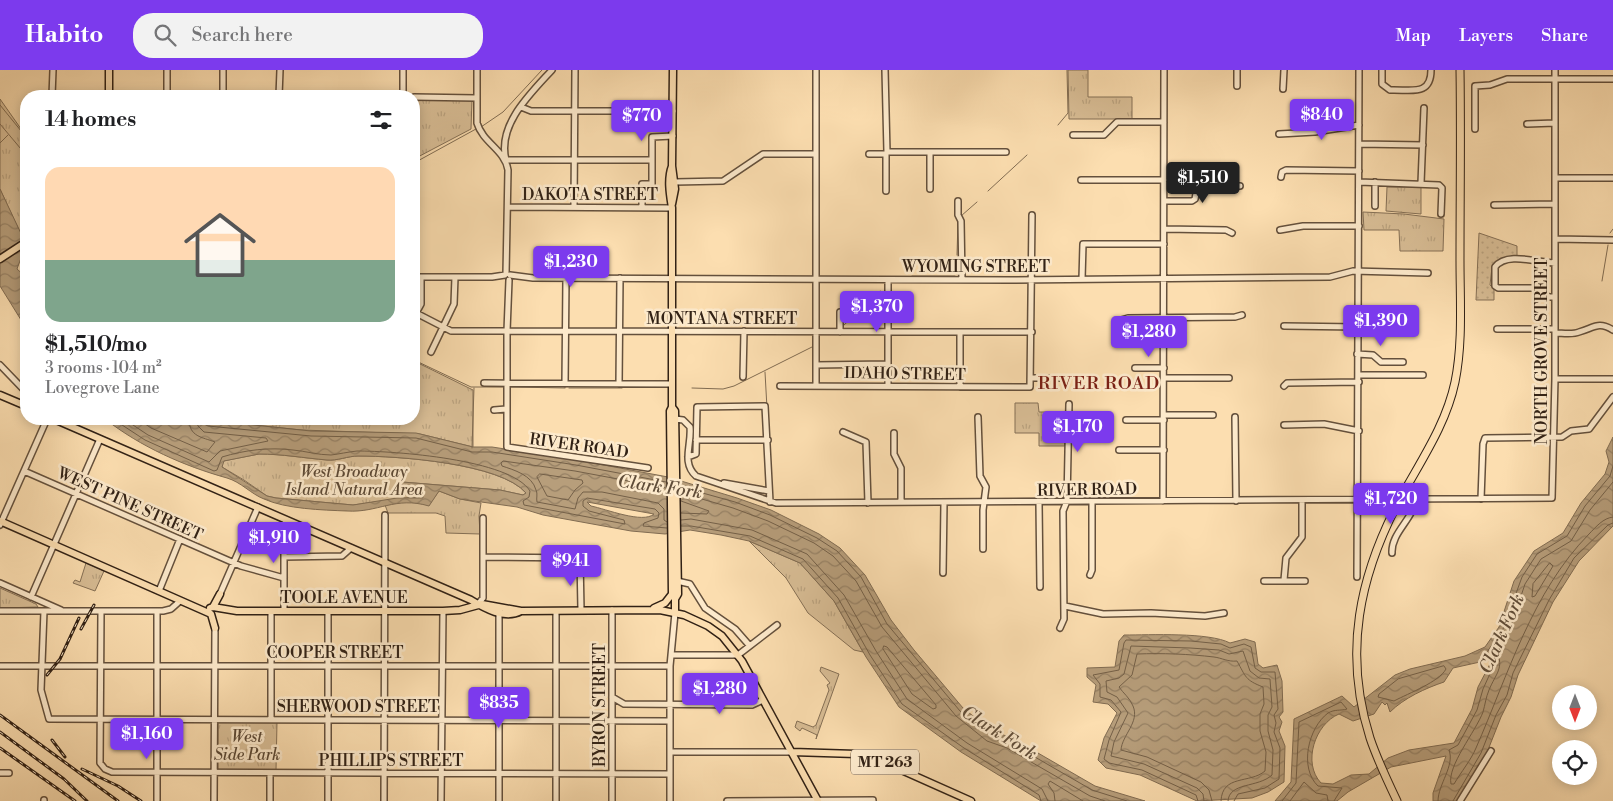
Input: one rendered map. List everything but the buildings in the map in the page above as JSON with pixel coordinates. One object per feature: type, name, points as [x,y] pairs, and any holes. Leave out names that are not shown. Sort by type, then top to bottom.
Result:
[{"type":"highway","points":[[1396,801],[1370,738],[1359,690],[1357,648],[1361,599],[1373,556],[1400,499],[1442,421],[1450,399],[1457,367],[1460,323],[1460,70]]},
{"type":"main road","points":[[109,90],[110,70]]},
{"type":"main road","points":[[673,70],[673,136],[670,194],[672,206],[672,407],[675,420],[673,468]]},
{"type":"main road","points":[[672,166],[675,182],[672,206]]},
{"type":"main road","points":[[0,259],[20,246]]},
{"type":"main road","points":[[0,395],[20,403]]},
{"type":"main road","points":[[672,407],[670,412],[673,468],[673,596],[675,613]]},
{"type":"main road","points":[[68,425],[497,612]]},
{"type":"main road","points":[[0,522],[187,604],[215,611]]},
{"type":"main road","points":[[650,609],[665,603],[678,594],[674,540]]},
{"type":"main road","points":[[215,628],[215,611],[220,594]]},
{"type":"main road","points":[[478,604],[516,608],[521,611],[650,609],[692,618],[715,631],[738,655],[818,801]]},
{"type":"main road","name":"TOOLE AVENUE","points":[[452,611],[478,604]]},
{"type":"main road","name":"TOOLE AVENUE","points":[[215,611],[452,611],[517,613],[521,611]]},
{"type":"main road","name":"MT 263","points":[[792,752],[870,756],[971,801]]},
{"type":"street","points":[[52,90],[53,70]]},
{"type":"street","points":[[167,70],[167,90]]},
{"type":"street","points":[[223,70],[223,90]]},
{"type":"street","points":[[279,90],[280,70]]},
{"type":"street","points":[[402,90],[403,70]]},
{"type":"street","points":[[477,70],[476,98],[479,130],[485,139],[506,160],[652,160]]},
{"type":"street","points":[[494,410],[506,409],[508,207],[504,147],[506,135],[521,107],[552,70]]},
{"type":"street","points":[[574,207],[575,70]]},
{"type":"street","points":[[816,70],[816,385]]},
{"type":"street","points":[[885,70],[886,191]]},
{"type":"street","points":[[1163,501],[1164,70]]},
{"type":"street","points":[[1237,70],[1237,86]]},
{"type":"street","points":[[1284,70],[1284,89]]},
{"type":"street","points":[[1357,577],[1359,70]]},
{"type":"street","points":[[1382,70],[1382,84],[1390,90],[1422,89],[1428,86],[1431,81],[1431,70]]},
{"type":"street","name":"NORTH GROVE STREET","points":[[1552,498],[1555,379],[1555,70]]},
{"type":"street","points":[[1475,129],[1475,86],[1490,85],[1507,79],[1613,78]]},
{"type":"street","points":[[420,97],[476,98]]},
{"type":"street","points":[[521,107],[531,110],[673,111]]},
{"type":"street","points":[[1421,183],[1424,108]]},
{"type":"street","points":[[1073,135],[1104,135],[1117,122],[1164,122]]},
{"type":"street","points":[[1527,124],[1555,124]]},
{"type":"street","points":[[1279,134],[1315,132],[1359,125]]},
{"type":"street","points":[[642,208],[642,184],[652,184],[652,137],[673,136]]},
{"type":"street","points":[[1359,144],[1423,145]]},
{"type":"street","points":[[930,152],[930,189]]},
{"type":"street","points":[[869,154],[1006,152]]},
{"type":"street","points":[[675,182],[723,181],[763,154],[816,154]]},
{"type":"street","points":[[1281,178],[1282,172],[1286,170],[1359,171]]},
{"type":"street","points":[[1554,178],[1613,178]]},
{"type":"street","points":[[1081,180],[1164,180]]},
{"type":"street","points":[[1359,182],[1439,185],[1442,188],[1441,214]]},
{"type":"street","points":[[1375,182],[1375,206]]},
{"type":"street","points":[[1164,200],[1192,201],[1195,199],[1197,188],[1200,186],[1240,186]]},
{"type":"street","points":[[958,200],[958,214],[961,221],[962,280]]},
{"type":"street","points":[[1494,205],[1555,204]]},
{"type":"street","name":"DAKOTA STREET","points":[[508,207],[642,208],[672,206]]},
{"type":"street","points":[[1032,215],[1030,378],[1061,378]]},
{"type":"street","points":[[1280,230],[1303,226],[1359,226]]},
{"type":"street","points":[[1164,229],[1226,230],[1232,233]]},
{"type":"street","points":[[1555,239],[1613,240]]},
{"type":"street","points":[[1082,279],[1083,244],[1164,244]]},
{"type":"street","points":[[1555,263],[1532,260],[1505,261],[1495,268],[1494,279],[1495,286],[1498,288],[1534,288],[1549,297],[1555,297]]},
{"type":"street","name":"WYOMING STREET","points":[[421,277],[1032,280],[1164,277],[1330,277],[1358,271],[1428,273]]},
{"type":"street","name":"MONTANA STREET","points":[[420,306],[421,277]]},
{"type":"street","points":[[431,352],[454,304],[455,277]]},
{"type":"street","points":[[565,384],[566,278]]},
{"type":"street","points":[[619,384],[620,278]]},
{"type":"street","points":[[888,280],[888,386]]},
{"type":"street","points":[[840,312],[840,332]]},
{"type":"street","name":"MONTANA STREET","points":[[420,315],[443,327],[458,331],[1032,332]]},
{"type":"street","points":[[1121,320],[1128,318],[1235,317],[1242,315]]},
{"type":"street","points":[[1498,330],[1578,333],[1596,325],[1613,330]]},
{"type":"street","points":[[1284,326],[1358,327]]},
{"type":"street","points":[[743,377],[744,331]]},
{"type":"street","points":[[960,333],[960,386]]},
{"type":"street","points":[[1357,354],[1374,355],[1381,362],[1403,362]]},
{"type":"street","points":[[816,365],[888,364]]},
{"type":"street","points":[[0,365],[20,386]]},
{"type":"street","points":[[1135,368],[1164,368]]},
{"type":"street","points":[[1358,376],[1423,375]]},
{"type":"street","name":"IDAHO STREET","points":[[780,386],[1030,387],[1030,378]]},
{"type":"street","points":[[1164,378],[1229,378]]},
{"type":"street","points":[[1555,379],[1613,379]]},
{"type":"street","points":[[1284,386],[1287,383],[1359,382]]},
{"type":"street","points":[[484,383],[672,384]]},
{"type":"street","points":[[1481,499],[1483,444],[1485,438],[1562,437],[1571,430],[1589,429],[1613,397]]},
{"type":"street","points":[[1060,628],[1064,619],[1065,606],[1063,511],[1067,502],[1069,404]]},
{"type":"street","points":[[675,420],[683,420],[690,427],[688,457],[696,454],[697,407],[766,406],[770,502]]},
{"type":"street","name":"RIVER ROAD","points":[[506,409],[507,447],[648,468]]},
{"type":"street","points":[[1126,420],[1214,415]]},
{"type":"street","points":[[978,417],[980,476],[986,487],[983,510],[983,549]]},
{"type":"street","points":[[1235,417],[1236,501]]},
{"type":"street","points":[[1284,425],[1324,424],[1359,431]]},
{"type":"street","points":[[0,522],[44,425]]},
{"type":"street","points":[[843,432],[866,442],[868,448],[868,503]]},
{"type":"street","points":[[894,433],[894,454],[901,468],[901,502]]},
{"type":"street","points":[[31,597],[100,439]]},
{"type":"street","points":[[696,440],[768,440]]},
{"type":"street","points":[[1118,450],[1164,450]]},
{"type":"street","name":"RIVER ROAD","points":[[688,457],[692,472],[703,480],[770,502],[1039,503],[1552,498]]},
{"type":"street","name":"WEST PINE STREET","points":[[24,471],[233,563],[284,578]]},
{"type":"street","points":[[724,483],[769,491]]},
{"type":"street","points":[[1392,553],[1392,548],[1401,526],[1415,507],[1415,499]]},
{"type":"street","points":[[1284,580],[1285,560],[1303,535],[1302,500]]},
{"type":"street","points":[[1090,575],[1092,570],[1092,502]]},
{"type":"street","points":[[944,503],[944,572]]},
{"type":"street","points":[[1039,503],[1040,587]]},
{"type":"street","points":[[220,594],[258,507]]},
{"type":"street","points":[[384,801],[385,515]]},
{"type":"street","points":[[478,604],[483,598],[483,518]]},
{"type":"street","points":[[284,611],[286,520]]},
{"type":"street","points":[[159,591],[180,539]]},
{"type":"street","points":[[284,557],[342,556],[351,548]]},
{"type":"street","points":[[484,557],[580,558],[581,610]]},
{"type":"street","points":[[1264,581],[1305,580]]},
{"type":"street","points":[[678,581],[690,584],[706,608],[735,629],[749,645]]},
{"type":"street","points":[[0,583],[63,611]]},
{"type":"street","points":[[0,611],[156,612],[172,609],[180,601]]},
{"type":"street","points":[[1065,606],[1103,614],[1151,613],[1205,616],[1224,613]]},
{"type":"street","points":[[556,610],[556,801]]},
{"type":"street","name":"BYRON STREET","points":[[612,610],[612,801]]},
{"type":"street","points":[[43,664],[44,611]]},
{"type":"street","points":[[271,611],[271,719]]},
{"type":"street","points":[[328,611],[328,801]]},
{"type":"street","points":[[442,801],[443,611]]},
{"type":"street","points":[[100,719],[101,612]]},
{"type":"street","points":[[156,612],[156,800]]},
{"type":"street","points":[[497,612],[499,801]]},
{"type":"street","points":[[670,801],[670,666],[675,613]]},
{"type":"street","points":[[671,655],[738,655],[777,626]]},
{"type":"street","points":[[214,801],[215,628]]},
{"type":"street","name":"COOPER STREET","points":[[0,666],[43,664],[101,666],[670,666]]},
{"type":"street","name":"SHERWOOD STREET","points":[[43,664],[41,690],[47,718],[670,721]]},
{"type":"street","points":[[612,697],[624,704],[752,705],[763,700]]},
{"type":"street","name":"PHILLIPS STREET","points":[[100,719],[100,763],[105,769],[112,772],[670,774]]},
{"type":"street","points":[[670,752],[792,752]]},
{"type":"street","points":[[1460,801],[1492,752]]},
{"type":"street","points":[[0,773],[9,773]]},
{"type":"street","points":[[270,774],[270,801]]},
{"type":"street","points":[[727,801],[873,800]]},
{"type":"green space","points":[[1068,70],[1088,70],[1088,97],[1132,97],[1132,119],[1069,119]]},
{"type":"green space","points":[[0,99],[20,127],[20,233],[0,189]]},
{"type":"green space","points":[[420,99],[472,99],[471,129],[420,156]]},
{"type":"green space","points":[[1387,187],[1421,187],[1421,214],[1386,211]]},
{"type":"green space","points":[[1363,212],[1404,214],[1444,219],[1443,251],[1400,251],[1399,230],[1364,230]]},
{"type":"green space","points":[[1479,233],[1517,246],[1517,258],[1501,259],[1492,267],[1490,285],[1494,289],[1494,300],[1476,300]]},
{"type":"green space","points":[[420,364],[473,390],[473,447],[420,434],[301,430],[254,425],[420,425]]},
{"type":"green space","points":[[1015,403],[1038,403],[1039,412],[1065,412],[1065,446],[1039,446],[1039,433],[1015,433]]},
{"type":"green space","name":"West Broadway Island Natural Area","points":[[259,454],[331,460],[354,456],[375,456],[447,463],[494,475],[513,483],[526,493],[523,495],[500,490],[402,482],[401,484],[424,496],[423,499],[412,497],[353,505],[276,498],[267,496],[222,467],[223,461]]},
{"type":"green space","points":[[439,491],[460,499],[481,503],[479,516],[480,534],[446,533],[445,516],[436,513],[388,513],[385,505],[406,501],[429,505]]},
{"type":"green space","points":[[749,541],[800,563],[834,601],[863,652],[854,650],[808,613],[786,578]]},
{"type":"green space","points":[[86,563],[104,571],[95,591],[73,583],[75,580],[80,582]]},
{"type":"green space","points":[[0,588],[36,604],[38,607],[0,608]]},
{"type":"green space","points":[[821,667],[839,674],[816,739],[817,735],[802,728],[800,731],[795,727],[797,721],[813,727],[816,725],[829,690],[827,685],[830,683],[820,671]]},
{"type":"green space","name":"West Side Park","points":[[218,722],[277,722],[276,770],[218,770]]},
{"type":"water","points":[[0,189],[20,231],[20,261],[17,269],[20,272],[20,318],[0,286]]},
{"type":"water","name":"Clark Fork","points":[[113,425],[254,425],[311,431],[416,433],[473,447],[492,447],[577,460],[668,477],[771,510],[819,534],[840,548],[865,575],[891,620],[914,650],[963,708],[992,731],[1012,738],[1095,786],[1145,801],[1041,801],[961,752],[899,707],[866,657],[834,601],[800,563],[749,541],[690,530],[665,534],[631,531],[543,515],[517,507],[460,499],[439,491],[429,506],[406,503],[358,511],[293,507],[264,499],[232,480],[195,468],[148,447]],"holes":[[[259,454],[331,460],[354,456],[375,456],[447,463],[495,475],[513,483],[526,493],[523,495],[500,490],[402,482],[401,484],[423,496],[423,498],[397,498],[353,505],[267,496],[222,467],[224,461]],[[587,502],[654,514],[649,517],[633,517],[591,506]]]},
{"type":"water","name":"Clark Fork","points":[[1613,437],[1613,526],[1579,561],[1553,602],[1518,675],[1511,697],[1486,755],[1457,801],[1433,801],[1433,793],[1446,756],[1391,767],[1348,792],[1337,801],[1275,801],[1291,782],[1294,719],[1342,696],[1354,707],[1395,675],[1410,669],[1465,656],[1485,647],[1499,627],[1514,581],[1534,551],[1563,533],[1581,503],[1605,474],[1609,462],[1606,451]],"holes":[[[1489,660],[1490,664],[1478,687],[1472,709],[1454,743],[1409,750],[1388,758],[1369,774],[1351,775],[1333,784],[1321,783],[1315,775],[1312,765],[1314,745],[1323,726],[1331,719],[1339,714],[1353,721],[1374,714],[1382,702],[1385,705],[1387,703],[1390,712],[1416,694],[1444,682],[1453,668]]]},
{"type":"water","points":[[1124,635],[1194,636],[1220,639],[1230,643],[1245,639],[1255,642],[1258,664],[1263,668],[1277,665],[1282,681],[1283,712],[1279,717],[1282,722],[1279,731],[1285,746],[1284,782],[1268,792],[1252,798],[1197,801],[1140,775],[1106,768],[1098,760],[1104,738],[1117,713],[1108,704],[1093,702],[1096,685],[1087,677],[1087,668],[1115,667],[1119,641]]},
{"type":"waterway","points":[[481,127],[503,112],[542,70]]},
{"type":"waterway","points":[[1058,125],[1068,113],[1067,70]]},
{"type":"waterway","points":[[0,105],[20,130]]},
{"type":"waterway","points":[[0,124],[20,148]]},
{"type":"waterway","points":[[420,160],[476,129]]},
{"type":"waterway","points":[[0,143],[8,135]]},
{"type":"waterway","points":[[988,191],[1027,155]]},
{"type":"waterway","points":[[961,216],[977,202]]},
{"type":"waterway","points":[[957,255],[958,220]]},
{"type":"waterway","points":[[1610,233],[1613,229]]},
{"type":"waterway","points":[[1602,281],[1608,245]]},
{"type":"waterway","points":[[957,260],[957,274]]},
{"type":"waterway","points":[[912,276],[955,276]]},
{"type":"waterway","points":[[901,277],[906,277]]},
{"type":"waterway","points":[[843,326],[880,291]]},
{"type":"waterway","points":[[692,388],[723,389],[734,386],[812,347]]},
{"type":"waterway","points":[[420,363],[471,387],[503,387]]},
{"type":"waterway","points":[[765,372],[772,499]]},
{"type":"waterway","points":[[510,387],[565,388]]},
{"type":"waterway","points":[[472,448],[474,388]]},
{"type":"waterway","points":[[569,388],[622,388]]},
{"type":"railway","points":[[81,629],[94,605]]},
{"type":"railway","points":[[47,675],[60,659],[79,618]]},
{"type":"railway","points":[[0,715],[118,801]]},
{"type":"railway","points":[[0,732],[64,779],[87,801]]},
{"type":"railway","points":[[52,740],[65,757]]},
{"type":"railway","points":[[0,748],[75,801]]},
{"type":"railway","points":[[82,769],[118,786],[141,801]]},
{"type":"district","name":"RIVER ROAD","points":[[1099,383]]}]
